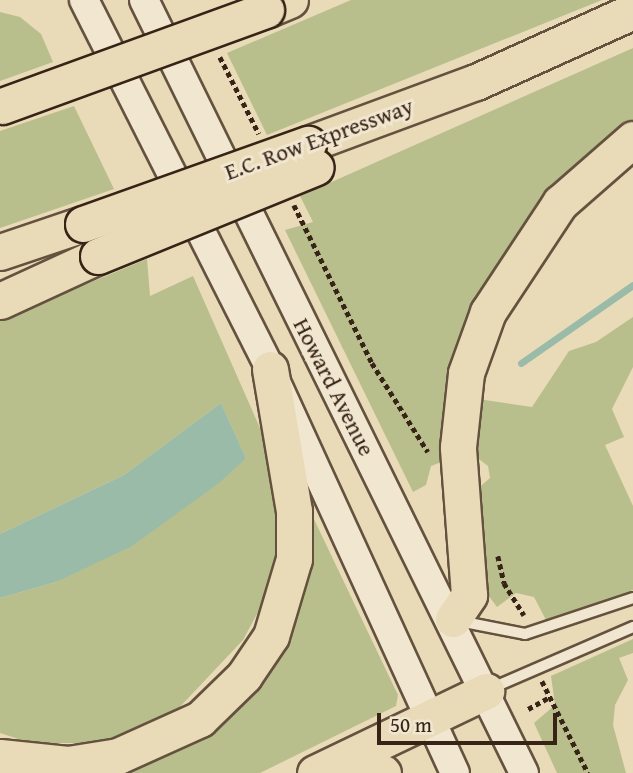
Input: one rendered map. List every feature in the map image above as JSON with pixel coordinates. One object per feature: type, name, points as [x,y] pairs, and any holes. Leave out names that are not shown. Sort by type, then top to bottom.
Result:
[{"type":"highway","points":[[1,106],[278,5]]},
{"type":"highway","points":[[0,301],[312,155],[633,11]]},
{"type":"highway","points":[[453,619],[469,594],[458,447],[466,373],[484,324],[560,203],[633,139]]},
{"type":"highway","name":"E.C. Row Expressway","points":[[0,252],[312,155]]},
{"type":"highway","points":[[0,757],[68,764],[159,742],[200,719],[251,666],[287,600],[294,559],[294,511],[270,369]]},
{"type":"highway","points":[[315,773],[486,691]]},
{"type":"highway","points":[[356,773],[383,773]]},
{"type":"main road","points":[[84,0],[270,369],[456,773]]},
{"type":"main road","name":"Howard Avenue","points":[[144,0],[254,234],[453,619],[524,773]]},
{"type":"lane","points":[[453,619],[525,634],[633,598]]},
{"type":"lane","points":[[486,691],[633,626]]},
{"type":"path","points":[[217,50],[260,138]]},
{"type":"path","points":[[291,200],[372,363],[436,464]]},
{"type":"path","points":[[541,680],[588,773]]},
{"type":"path","points":[[528,709],[548,698]]},
{"type":"shaded area","points":[[351,0],[602,0],[267,135],[227,53]]},
{"type":"shaded area","points":[[0,12],[20,17],[41,34],[53,62],[0,81]]},
{"type":"shaded area","points":[[633,48],[633,124],[547,201],[447,460],[431,466],[426,485],[413,492],[285,230],[313,222],[300,196]]},
{"type":"shaded area","points":[[74,106],[114,189],[0,228],[0,131]]},
{"type":"shaded area","points":[[147,259],[150,296],[193,276],[274,460],[280,520],[275,580],[243,640],[176,711],[136,732],[88,743],[31,743],[0,733],[0,598],[56,582],[246,458],[221,403],[124,475],[0,534],[0,320]]},
{"type":"shaded area","points":[[633,317],[633,367],[612,409],[624,437],[605,445],[633,506],[633,590],[547,622],[534,597],[516,593],[497,607],[485,591],[468,497],[490,478],[488,466],[468,451],[478,399],[532,407],[569,351],[596,342]]},
{"type":"shaded area","points":[[221,403],[246,458],[219,483],[132,546],[56,582],[0,598],[0,534],[124,475]]},
{"type":"shaded area","points":[[311,513],[398,695],[396,706],[260,773],[80,773],[224,713]]},
{"type":"shaded area","points":[[633,639],[633,653],[619,658],[628,680],[615,705],[613,725],[626,773],[557,773],[534,723],[555,705],[551,676]]},
{"type":"waterway","points":[[521,363],[633,285]]}]
